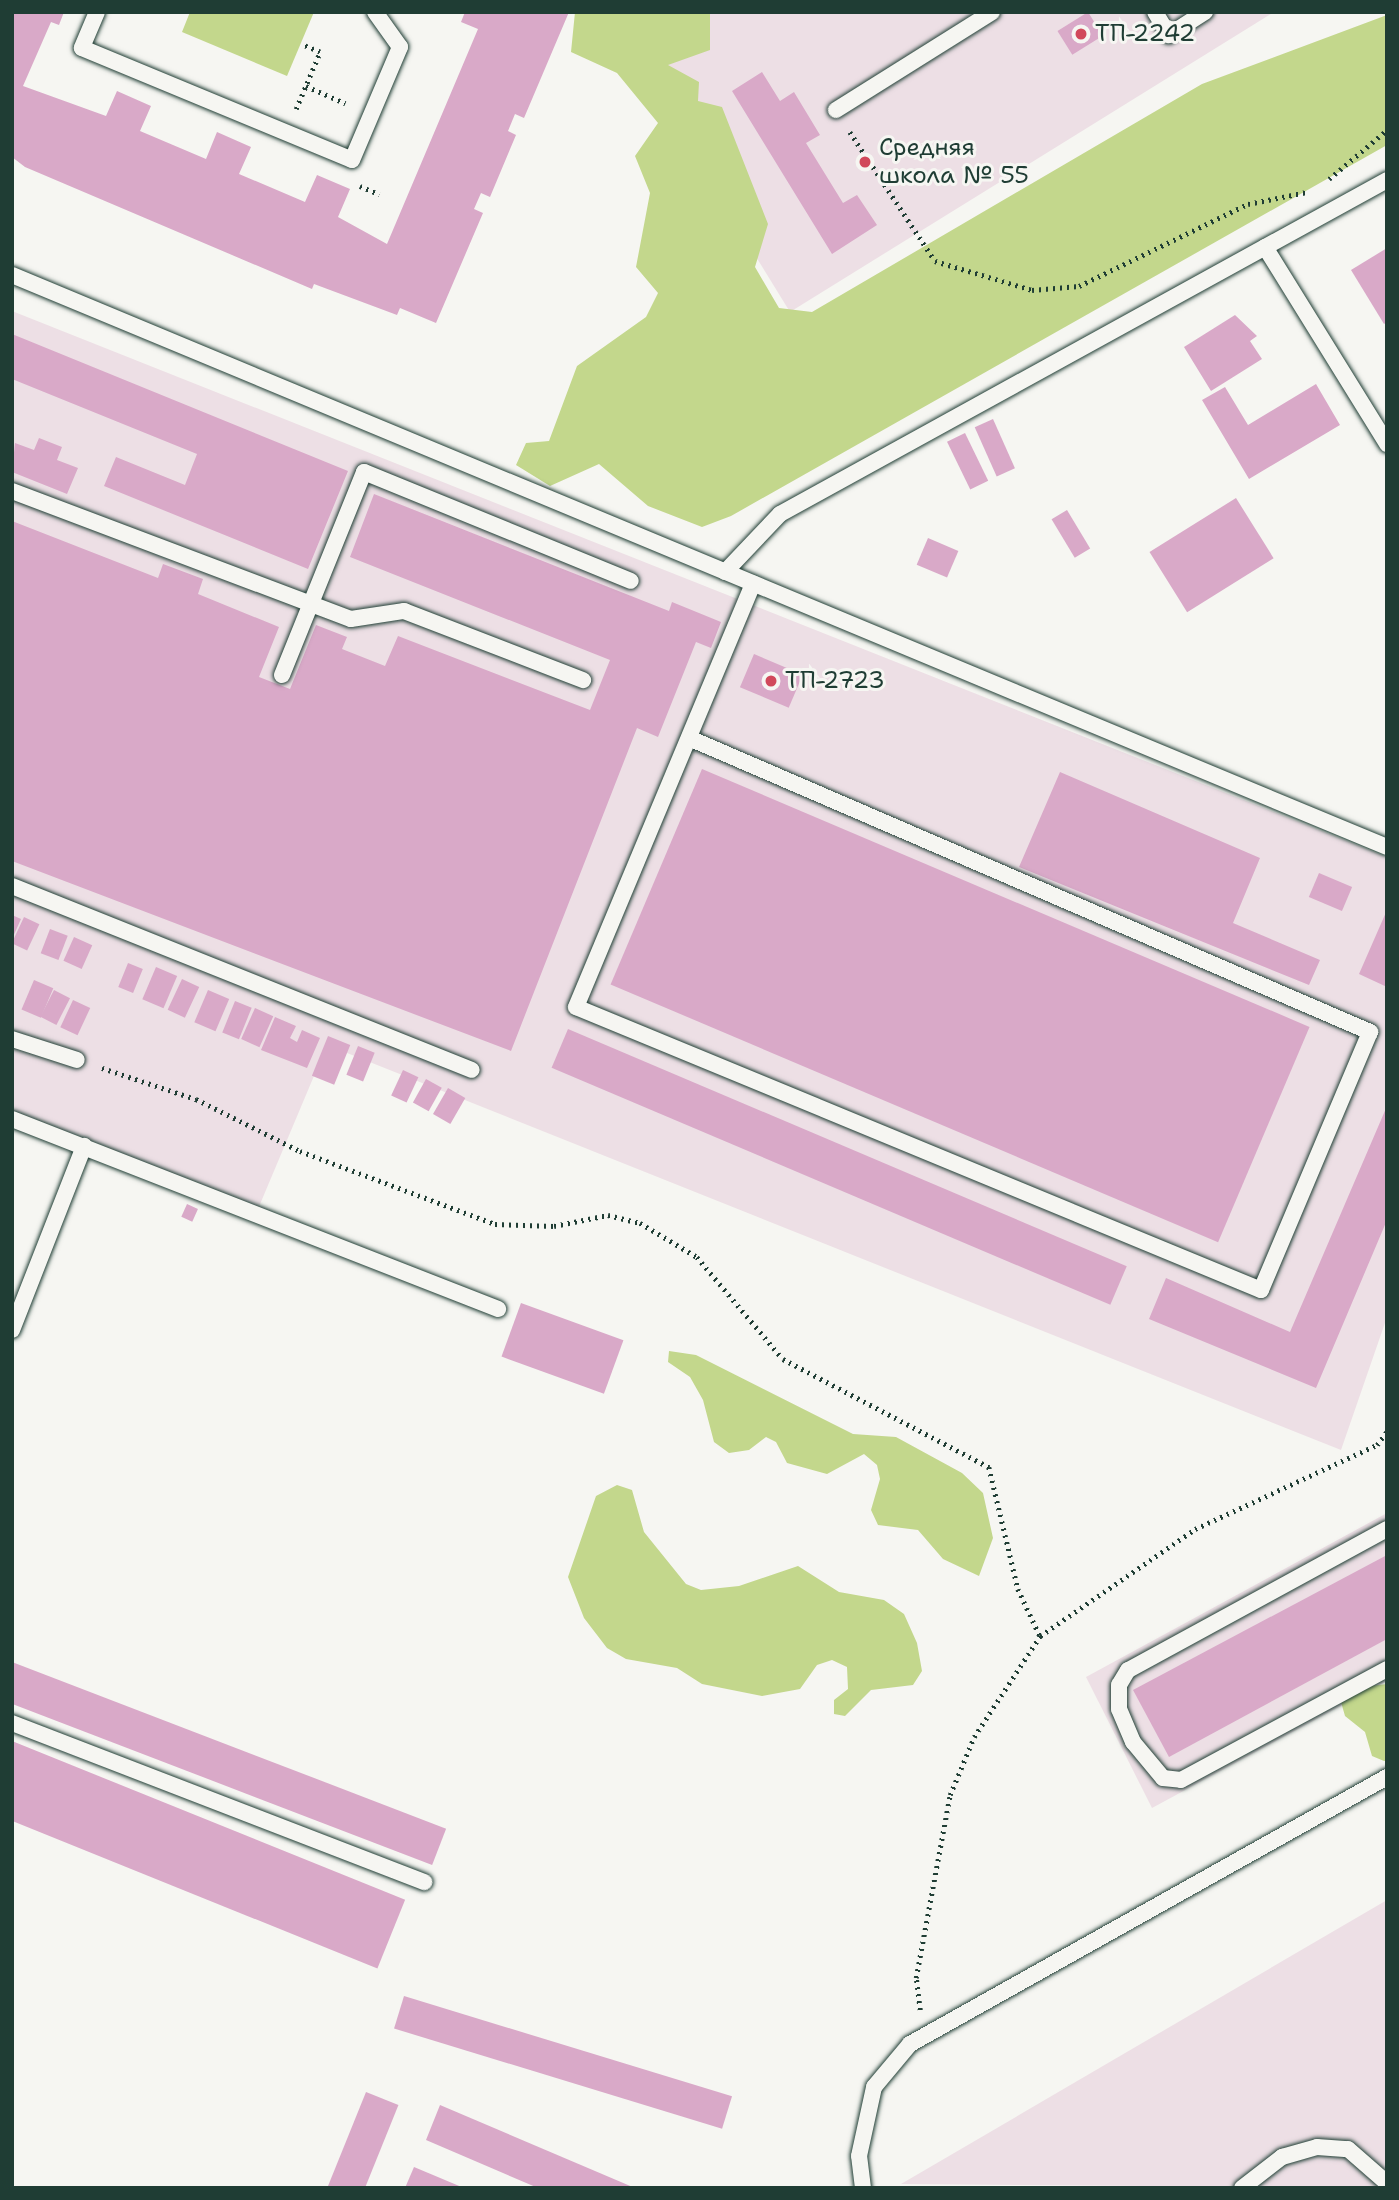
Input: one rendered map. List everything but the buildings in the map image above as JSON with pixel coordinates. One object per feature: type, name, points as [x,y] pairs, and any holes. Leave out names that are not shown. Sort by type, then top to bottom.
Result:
[{"type":"lane","points":[[97,12],[82,48],[352,160],[400,47],[375,12]]},
{"type":"lane","points":[[836,110],[992,12]]},
{"type":"lane","points":[[1155,12],[1169,34],[1205,12]]},
{"type":"lane","points":[[725,572],[780,514],[1387,180]]},
{"type":"lane","points":[[1265,247],[1387,444]]},
{"type":"lane","points":[[12,275],[1387,847]]},
{"type":"lane","points":[[282,675],[364,472],[631,581]]},
{"type":"lane","points":[[12,491],[351,619],[404,611],[583,680]]},
{"type":"lane","points":[[689,738],[1370,1032],[1261,1290],[576,1007],[753,583]]},
{"type":"lane","points":[[12,886],[472,1070]]},
{"type":"lane","points":[[12,1039],[77,1060]]},
{"type":"lane","points":[[12,1119],[498,1309]]},
{"type":"lane","points":[[12,1330],[83,1146]]},
{"type":"lane","points":[[1387,1529],[1128,1670],[1119,1685],[1119,1709],[1133,1742],[1163,1778],[1181,1780],[1387,1669]]},
{"type":"lane","points":[[12,1723],[424,1882]]},
{"type":"lane","points":[[863,2188],[859,2156],[874,2087],[910,2044],[1387,1777]]},
{"type":"lane","points":[[1242,2188],[1282,2157],[1317,2147],[1348,2149],[1387,2183]]},
{"type":"path","points":[[287,132],[320,52],[303,44]]},
{"type":"path","points":[[306,86],[345,103]]},
{"type":"path","points":[[836,110],[935,261],[1032,290],[1079,286],[1248,204],[1309,192],[1358,160],[1387,130]]},
{"type":"path","points":[[77,1060],[195,1099],[300,1151],[495,1224],[554,1226],[608,1215],[640,1223],[697,1257],[783,1359],[989,1467],[1018,1589],[1040,1636]]},
{"type":"path","points":[[924,2037],[916,1978],[950,1795],[974,1737],[1040,1636],[1195,1529],[1377,1445],[1387,1431]]},
{"type":"shaded area","name":"Средняя школа № 55","points":[[605,12],[1274,12],[790,312]]},
{"type":"shaded area","points":[[12,311],[1387,857],[1387,1317],[1341,1450],[327,1045],[258,1209],[12,1116]]},
{"type":"shaded area","points":[[1387,1513],[1387,1681],[1152,1808],[1086,1677]]},
{"type":"shaded area","points":[[1387,1900],[1387,2188],[901,2184]]},
{"type":"green space","points":[[190,12],[314,12],[287,76],[182,32]]},
{"type":"green space","points":[[575,12],[710,12],[710,50],[668,65],[699,82],[698,101],[722,107],[768,224],[755,267],[779,308],[812,312],[1202,84],[1387,15],[1387,145],[731,516],[702,527],[648,506],[599,464],[550,486],[516,465],[526,443],[549,441],[577,366],[646,317],[658,293],[636,267],[650,193],[635,156],[658,123],[617,73],[571,52]]},
{"type":"green space","points":[[669,1351],[696,1355],[853,1434],[896,1437],[962,1473],[983,1493],[993,1538],[979,1576],[943,1559],[918,1530],[878,1525],[871,1510],[880,1479],[877,1465],[864,1454],[827,1474],[787,1463],[776,1442],[766,1437],[749,1450],[729,1453],[714,1442],[703,1400],[690,1377],[668,1362]]},
{"type":"green space","points":[[617,1485],[632,1490],[644,1532],[686,1584],[701,1590],[739,1586],[798,1566],[839,1592],[884,1600],[904,1614],[917,1643],[922,1671],[913,1685],[871,1690],[845,1716],[834,1714],[834,1700],[848,1689],[847,1667],[832,1660],[817,1665],[800,1689],[762,1696],[702,1684],[677,1668],[626,1659],[607,1648],[584,1618],[568,1577],[596,1496]]},
{"type":"green space","points":[[1387,1684],[1387,1761],[1384,1761],[1372,1756],[1365,1732],[1345,1716],[1341,1702],[1354,1688]]},
{"type":"place","name":"ТП-2242","points":[[1081,34]]},
{"type":"place","name":"Средняя школа № 55","points":[[865,162]]},
{"type":"place","name":"ТП-2723","points":[[771,681]]}]
